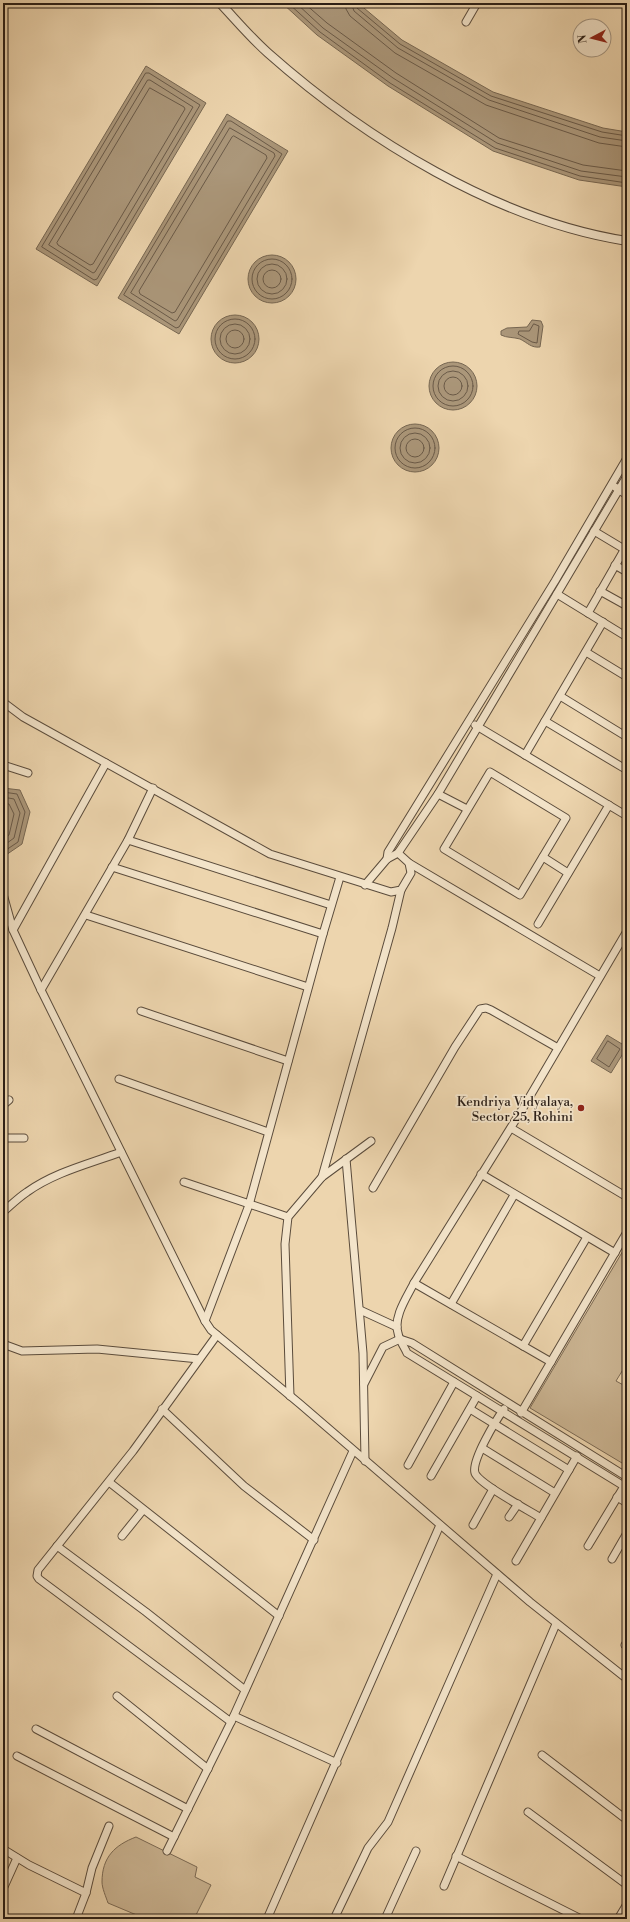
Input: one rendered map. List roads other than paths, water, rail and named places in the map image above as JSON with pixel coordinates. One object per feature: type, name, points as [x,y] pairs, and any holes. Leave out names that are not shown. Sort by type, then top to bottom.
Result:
[{"type":"street","points":[[220,3],[267,52],[326,100],[435,172],[460,186],[550,222],[583,233],[627,241]]},
{"type":"street","points":[[466,22],[477,3]]},
{"type":"street","points":[[387,859],[388,852],[627,459]]},
{"type":"street","points":[[364,885],[387,859],[398,852],[438,794],[627,476]]},
{"type":"street","points":[[612,485],[627,495]]},
{"type":"street","points":[[588,613],[626,547],[594,531]]},
{"type":"street","points":[[615,565],[627,572]]},
{"type":"street","points":[[600,591],[627,606]]},
{"type":"street","points":[[556,594],[627,637]]},
{"type":"street","points":[[525,755],[603,622]]},
{"type":"street","points":[[586,652],[627,677]]},
{"type":"street","points":[[560,696],[627,737]]},
{"type":"street","points":[[4,706],[270,854],[364,885],[391,892],[401,890]]},
{"type":"street","points":[[469,721],[627,816]]},
{"type":"street","points":[[545,721],[627,770]]},
{"type":"street","points":[[13,930],[106,763]]},
{"type":"street","points":[[3,765],[28,773]]},
{"type":"street","points":[[490,772],[566,818],[543,857],[520,895],[444,849],[490,772]]},
{"type":"street","points":[[41,990],[86,915],[128,840],[153,788]]},
{"type":"street","points":[[438,794],[468,809]]},
{"type":"street","points":[[538,924],[609,805]]},
{"type":"street","points":[[128,840],[331,905]]},
{"type":"street","points":[[398,852],[409,863],[600,976]]},
{"type":"street","points":[[543,857],[568,873]]},
{"type":"street","points":[[322,1178],[392,928],[401,890],[411,872],[409,863]]},
{"type":"street","points":[[112,867],[323,934]]},
{"type":"street","points":[[205,1321],[249,1205],[308,987],[340,877]]},
{"type":"street","points":[[3,894],[13,930],[41,990],[205,1321],[217,1335],[497,1574],[556,1624],[627,1679]]},
{"type":"street","points":[[3,920],[8,912]]},
{"type":"street","points":[[86,915],[308,987]]},
{"type":"street","points":[[588,1546],[617,1497],[626,1485],[502,1412],[408,1352],[400,1339],[397,1327],[404,1304],[414,1283],[511,1128],[627,931]]},
{"type":"street","points":[[372,1188],[455,1047],[480,1009],[486,1008],[497,1013],[558,1048]]},
{"type":"street","points":[[141,1011],[288,1061]]},
{"type":"street","points":[[119,1079],[268,1132]]},
{"type":"street","points":[[511,1128],[627,1197]]},
{"type":"street","points":[[3,1138],[24,1138]]},
{"type":"street","points":[[290,1396],[285,1244],[288,1217],[322,1178],[371,1141]]},
{"type":"street","points":[[4,1212],[27,1192],[41,1183],[64,1172],[121,1152]]},
{"type":"street","points":[[346,1159],[360,1310],[364,1384],[365,1461]]},
{"type":"street","points":[[481,1174],[514,1195],[615,1253]]},
{"type":"street","points":[[184,1182],[288,1217]]},
{"type":"street","points":[[451,1304],[514,1195]]},
{"type":"street","points":[[521,1413],[627,1232]]},
{"type":"street","points":[[523,1346],[587,1237]]},
{"type":"street","points":[[414,1283],[551,1362]]},
{"type":"street","points":[[360,1310],[397,1327]]},
{"type":"street","points":[[217,1335],[109,1482],[38,1570],[37,1576],[39,1579],[232,1719],[337,1763]]},
{"type":"street","points":[[364,1384],[383,1347],[400,1339],[412,1343],[521,1413],[627,1478]]},
{"type":"street","points":[[3,1344],[22,1351],[97,1349],[199,1359]]},
{"type":"street","points":[[408,1465],[454,1382]]},
{"type":"street","points":[[430,1476],[477,1396]]},
{"type":"street","points":[[507,1404],[475,1461],[475,1473],[493,1489],[541,1518]]},
{"type":"street","points":[[470,1409],[569,1470]]},
{"type":"street","points":[[162,1410],[244,1486],[314,1540]]},
{"type":"street","points":[[482,1448],[555,1493]]},
{"type":"street","points":[[167,1851],[232,1719],[353,1451]]},
{"type":"street","points":[[516,1561],[577,1456]]},
{"type":"street","points":[[109,1482],[279,1616]]},
{"type":"street","points":[[473,1525],[493,1489]]},
{"type":"street","points":[[617,1497],[627,1503]]},
{"type":"street","points":[[509,1517],[518,1504]]},
{"type":"street","points":[[122,1536],[144,1510]]},
{"type":"street","points":[[267,1919],[337,1763],[440,1525]]},
{"type":"street","points":[[612,1559],[627,1533]]},
{"type":"street","points":[[57,1546],[146,1612],[245,1690]]},
{"type":"street","points":[[334,1919],[368,1848],[388,1822],[497,1574]]},
{"type":"street","points":[[444,1886],[556,1624]]},
{"type":"street","points":[[117,1696],[208,1769]]},
{"type":"street","points":[[36,1729],[188,1809]]},
{"type":"street","points":[[542,1755],[627,1820]]},
{"type":"street","points":[[17,1756],[174,1837]]},
{"type":"street","points":[[528,1812],[627,1885]]},
{"type":"street","points":[[76,1919],[86,1893],[92,1868],[109,1826]]},
{"type":"street","points":[[3,1849],[17,1858],[86,1893]]},
{"type":"street","points":[[385,1919],[416,1851]]},
{"type":"street","points":[[456,1856],[581,1919]]},
{"type":"street","points":[[3,1889],[17,1858]]},
{"type":"street","points":[[618,1919],[627,1904]]},
{"type":"water","points":[[282,3],[358,3],[402,40],[493,92],[603,128],[627,132],[627,187],[579,180],[493,151],[388,86],[317,35]]},
{"type":"water","points":[[146,66],[206,103],[97,286],[36,249]]},
{"type":"water","points":[[227,114],[288,151],[179,334],[118,298]]},
{"type":"water","points":[[267,255],[277,255],[289,262],[296,274],[296,284],[289,296],[277,303],[267,303],[259,299],[252,292],[248,284],[248,274],[252,266],[259,259]]},
{"type":"water","points":[[230,315],[240,315],[252,322],[259,334],[259,344],[252,356],[240,363],[230,363],[222,359],[215,352],[211,344],[211,334],[215,326],[222,319]]},
{"type":"water","points":[[532,320],[541,321],[543,326],[540,347],[532,346],[520,339],[501,335],[501,331],[507,328],[527,327]]},
{"type":"water","points":[[448,362],[458,362],[470,369],[477,381],[477,391],[470,403],[458,410],[448,410],[440,406],[433,399],[429,391],[429,381],[433,373],[440,366]]},
{"type":"water","points":[[410,424],[420,424],[432,431],[439,443],[439,453],[432,465],[420,472],[410,472],[402,468],[395,461],[391,453],[391,443],[395,435],[402,428]]},
{"type":"water","points":[[3,788],[20,790],[30,812],[22,844],[3,857]]},
{"type":"water","points":[[607,1035],[627,1047],[611,1073],[591,1061]]},
{"type":"place","name":"Kendriya Vidyalaya, Sector 25, Rohini","points":[[581,1108]]}]
